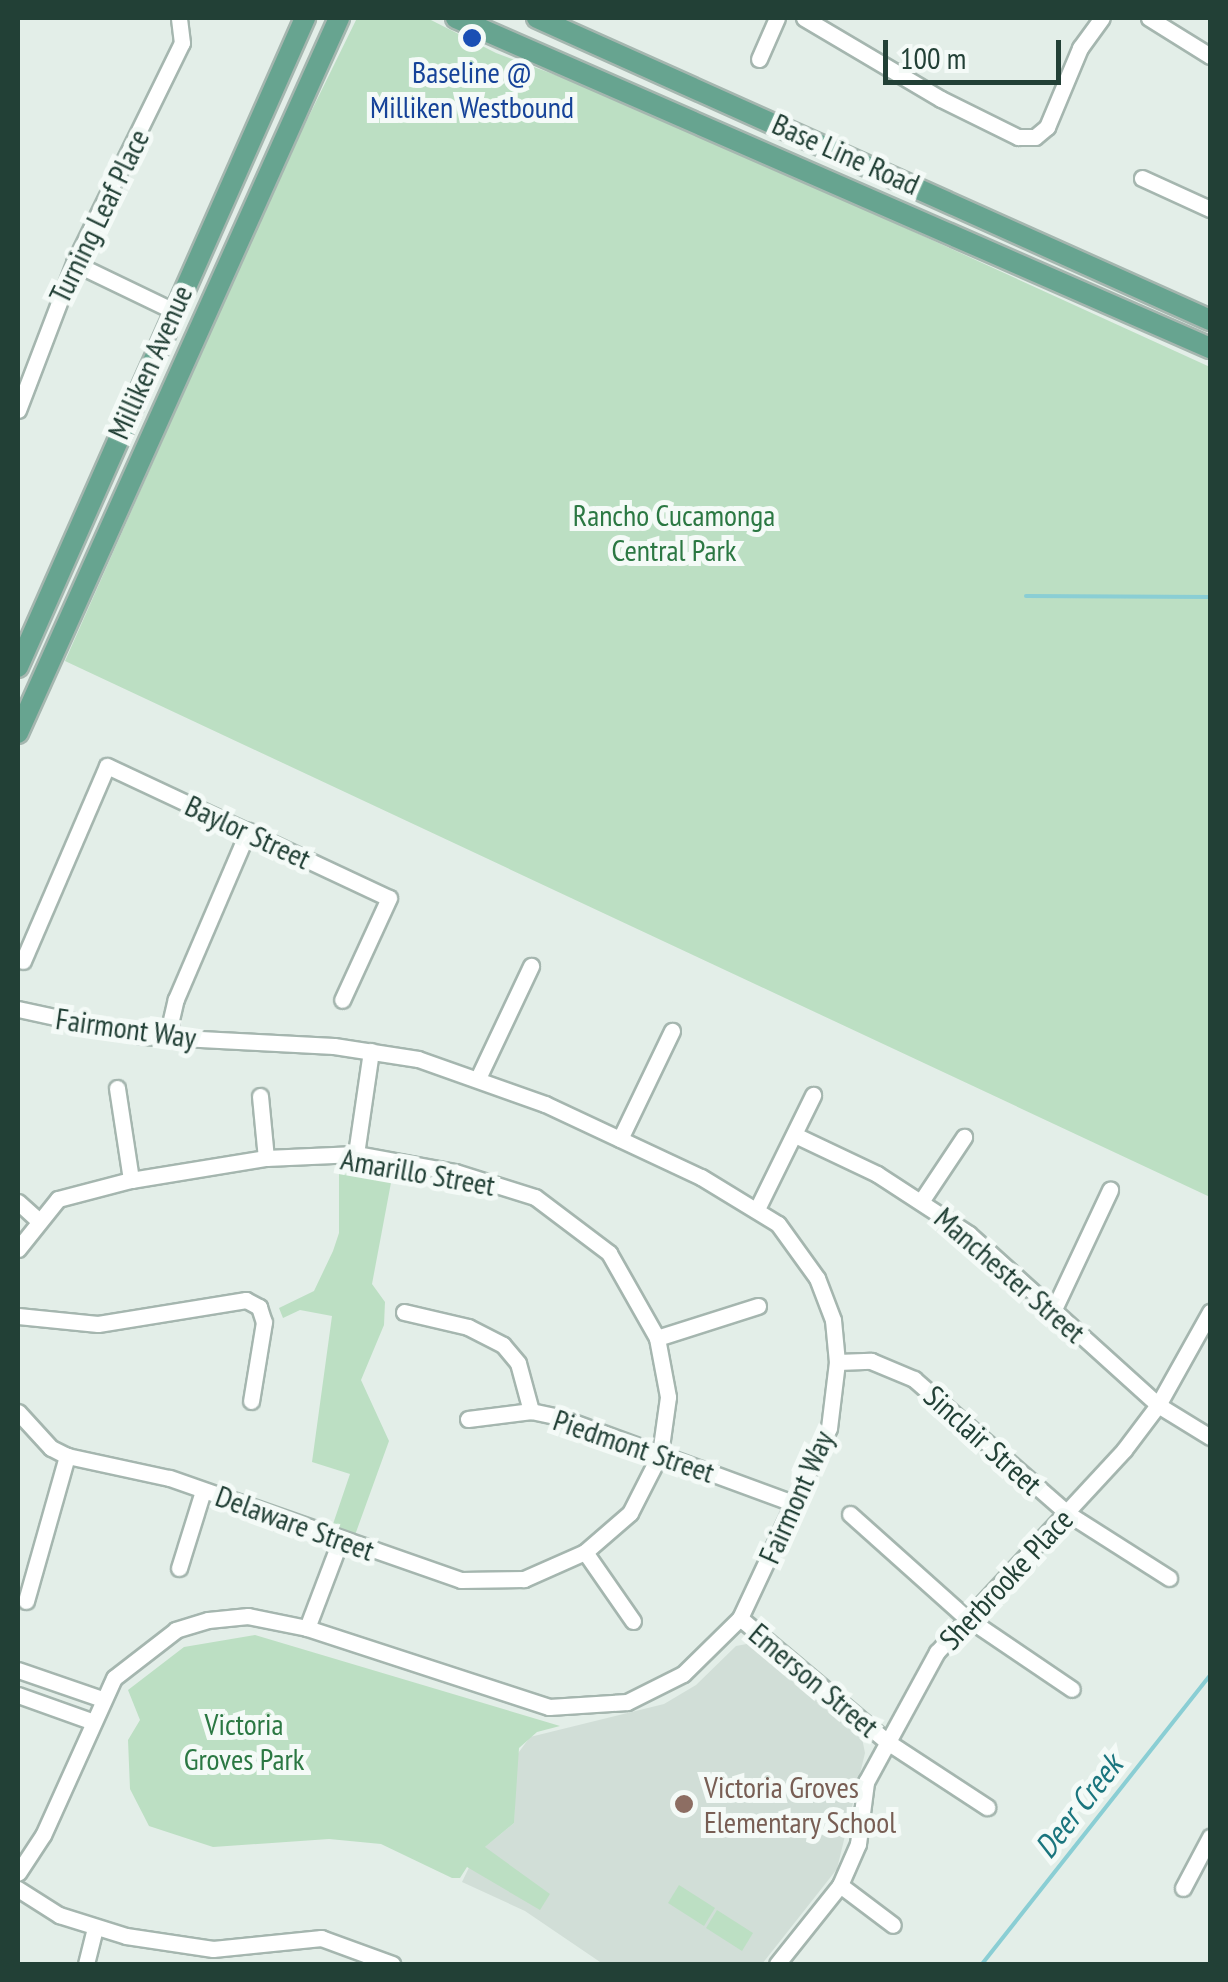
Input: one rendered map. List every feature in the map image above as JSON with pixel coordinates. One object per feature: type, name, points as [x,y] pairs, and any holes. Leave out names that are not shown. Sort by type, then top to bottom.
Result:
[{"type":"main road","name":"Milliken Avenue","points":[[18,668],[306,18]]},
{"type":"main road","name":"Milliken Avenue","points":[[18,733],[340,18]]},
{"type":"main road","name":"Base Line Road","points":[[456,18],[1210,348]]},
{"type":"main road","name":"Base Line Road","points":[[537,18],[1210,320]]},
{"type":"street","points":[[759,59],[777,18]]},
{"type":"street","points":[[804,18],[941,99],[1018,137],[1035,137],[1047,127],[1080,48],[1102,18]]},
{"type":"street","points":[[1149,18],[1210,56]]},
{"type":"street","name":"Turning Leaf Place","points":[[18,410],[74,262],[182,43],[181,21]]},
{"type":"street","points":[[1142,178],[1210,210]]},
{"type":"street","points":[[74,262],[176,312]]},
{"type":"street","name":"Baylor Street","points":[[23,961],[107,766],[389,898],[342,1000]]},
{"type":"street","points":[[167,1038],[176,999],[248,831]]},
{"type":"street","points":[[479,1076],[531,966]]},
{"type":"street","name":"Fairmont Way","points":[[18,1009],[86,1029],[370,1051],[479,1076],[758,1207],[796,1242],[817,1278],[833,1320],[837,1362],[829,1428],[740,1618],[705,1656],[658,1689],[627,1702],[576,1708],[518,1701],[307,1628],[248,1616],[176,1630],[138,1656],[102,1699],[42,1835],[18,1873]]},
{"type":"street","points":[[620,1139],[672,1031]]},
{"type":"street","points":[[356,1154],[370,1051]]},
{"type":"street","points":[[116,1088],[131,1180]]},
{"type":"street","points":[[758,1207],[812,1095]]},
{"type":"street","points":[[260,1096],[266,1158]]},
{"type":"street","name":"Manchester Street","points":[[795,1135],[922,1200],[1054,1308],[1158,1405],[1210,1437]]},
{"type":"street","points":[[922,1200],[964,1137]]},
{"type":"street","name":"Amarillo Street","points":[[18,1249],[36,1218],[58,1199],[131,1180],[266,1158],[356,1154],[469,1176],[563,1213],[609,1253],[657,1338],[668,1397],[660,1454]]},
{"type":"street","points":[[1054,1308],[1110,1190]]},
{"type":"street","points":[[18,1202],[36,1218]]},
{"type":"street","points":[[18,1316],[98,1324],[246,1300],[258,1307],[264,1322],[251,1401]]},
{"type":"street","points":[[657,1338],[758,1306]]},
{"type":"street","points":[[404,1312],[468,1327],[503,1345],[518,1364],[531,1411]]},
{"type":"street","name":"Sherbrooke Place","points":[[777,1964],[840,1885],[858,1844],[866,1782],[886,1741],[964,1616],[1067,1513],[1158,1405],[1210,1312]]},
{"type":"street","name":"Sinclair Street","points":[[837,1362],[871,1361],[914,1379],[1067,1513],[1169,1578]]},
{"type":"street","name":"Piedmont Street","points":[[468,1420],[531,1411],[796,1504]]},
{"type":"street","name":"Delaware Street","points":[[18,1415],[68,1456],[202,1490],[460,1580],[524,1579],[585,1552],[630,1513],[660,1454]]},
{"type":"street","points":[[26,1602],[68,1456]]},
{"type":"street","points":[[179,1568],[202,1490]]},
{"type":"street","points":[[850,1514],[964,1616],[1072,1689]]},
{"type":"street","points":[[307,1628],[340,1541]]},
{"type":"street","points":[[585,1552],[633,1621]]},
{"type":"street","name":"Emerson Street","points":[[740,1618],[886,1741],[986,1807]]},
{"type":"street","points":[[18,1670],[102,1699]]},
{"type":"street","points":[[18,1695],[91,1720]]},
{"type":"street","points":[[1183,1888],[1210,1838]]},
{"type":"street","points":[[840,1885],[892,1925]]},
{"type":"street","points":[[18,1889],[95,1928],[213,1949],[321,1938],[392,1964]]},
{"type":"street","points":[[86,1964],[95,1928]]},
{"type":"shaded area","name":"Victoria Groves Elementary School","points":[[752,1643],[862,1738],[865,1753],[837,1869],[762,1964],[603,1964],[525,1911],[462,1882],[475,1855],[514,1823],[516,1756],[530,1737],[664,1704],[696,1685],[736,1646]]},
{"type":"green space","name":"Rancho Cucamonga Central Park","points":[[357,18],[427,18],[496,53],[632,103],[1210,367],[1210,1197],[65,661],[280,175]]},
{"type":"green space","points":[[339,1167],[393,1172],[372,1284],[385,1302],[384,1325],[361,1380],[389,1441],[355,1535],[332,1527],[350,1474],[312,1462],[332,1316],[300,1310],[283,1318],[279,1308],[314,1291],[333,1251],[339,1233]]},
{"type":"green space","name":"Victoria Groves Park","points":[[255,1635],[560,1726],[537,1732],[519,1748],[514,1823],[485,1847],[550,1894],[540,1910],[467,1867],[460,1878],[452,1878],[381,1844],[329,1839],[213,1847],[149,1826],[130,1789],[128,1740],[140,1720],[128,1690],[184,1647]]},
{"type":"green space","points":[[679,1885],[715,1908],[704,1926],[668,1903]]},
{"type":"green space","points":[[717,1910],[753,1933],[742,1951],[706,1928]]},
{"type":"waterway","points":[[1026,596],[1210,597]]},
{"type":"waterway","name":"Deer Creek","points":[[982,1964],[1210,1675]]},
{"type":"place","name":"Baseline @ Milliken Westbound","points":[[472,38]]},
{"type":"place","name":"Victoria Groves Elementary School","points":[[684,1804]]}]
